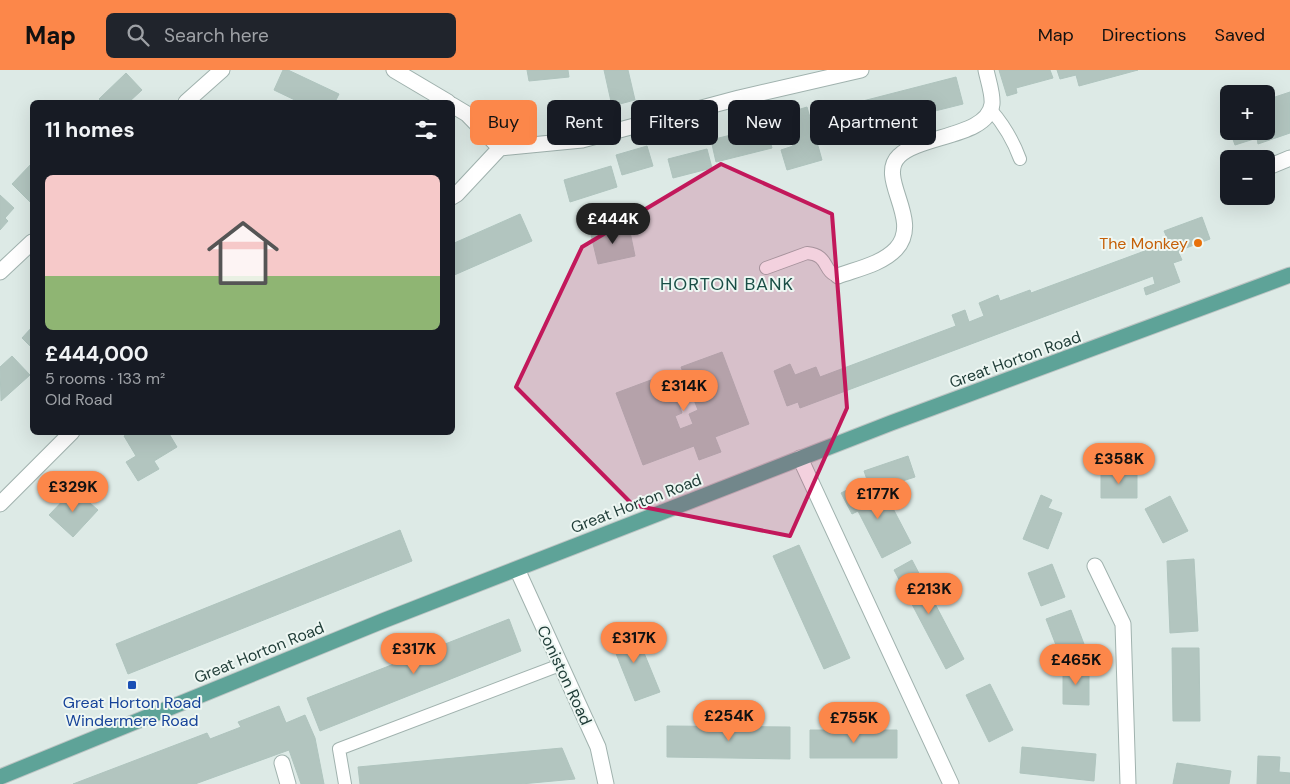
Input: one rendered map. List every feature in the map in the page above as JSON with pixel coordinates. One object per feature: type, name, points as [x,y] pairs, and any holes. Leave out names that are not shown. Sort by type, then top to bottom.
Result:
[{"type":"main road","name":"Great Horton Road","points":[[0,777],[376,624],[800,458],[1290,275]]},
{"type":"street","points":[[188,100],[222,70]]},
{"type":"street","points":[[394,70],[445,100]]},
{"type":"street","points":[[455,195],[500,148],[582,140],[739,98],[861,70]]},
{"type":"street","points":[[838,276],[878,262],[896,249],[904,238],[905,219],[893,174],[893,164],[909,148],[965,130],[985,118],[992,102],[986,70]]},
{"type":"street","points":[[455,107],[467,114],[500,148]]},
{"type":"street","points":[[1275,164],[1290,158]]},
{"type":"street","points":[[0,272],[30,244]]},
{"type":"street","points":[[0,504],[69,435]]},
{"type":"street","points":[[800,458],[951,784]]},
{"type":"street","points":[[1095,566],[1123,624],[1128,784]]},
{"type":"street","name":"Coniston Road","points":[[516,569],[598,747],[606,784]]},
{"type":"street","points":[[282,763],[288,784]]},
{"type":"lane","points":[[990,110],[1004,124],[1012,138],[1020,160]]},
{"type":"lane","points":[[766,268],[807,253],[821,256],[831,272],[838,276]]},
{"type":"lane","points":[[345,784],[339,749],[560,665]]},
{"type":"highlighted area","points":[[721,164],[832,214],[847,408],[790,536],[633,505],[516,387],[582,247]]},
{"type":"building","points":[[283,70],[288,70],[339,94],[336,100],[295,100],[274,90]]},
{"type":"building","points":[[527,70],[568,70],[569,77],[529,81]]},
{"type":"building","points":[[604,70],[628,70],[635,100],[621,104],[621,100],[611,100]]},
{"type":"building","points":[[999,70],[1050,70],[1053,78],[1016,88],[1017,93],[1007,96]]},
{"type":"building","points":[[1057,70],[1138,70],[1079,86],[1076,75],[1060,79]]},
{"type":"building","points":[[126,73],[142,90],[131,100],[99,99]]},
{"type":"building","points":[[956,77],[963,104],[936,111],[936,100],[867,100]]},
{"type":"building","points":[[1290,92],[1290,133],[1275,138],[1275,97]]},
{"type":"building","points":[[807,107],[810,118],[810,145],[818,145],[822,160],[787,170],[781,150],[793,145],[800,145],[800,109]]},
{"type":"building","points":[[728,136],[728,145],[771,145],[772,148],[716,162],[712,145],[718,145],[718,138]]},
{"type":"building","points":[[1233,140],[1251,140],[1235,145]]},
{"type":"building","points":[[1257,140],[1270,140],[1258,144]]},
{"type":"building","points":[[647,146],[653,166],[622,175],[616,155]]},
{"type":"building","points":[[707,149],[712,168],[673,178],[668,159]]},
{"type":"building","points":[[30,165],[30,202],[12,184]]},
{"type":"building","points":[[611,166],[617,187],[570,202],[564,180]]},
{"type":"building","points":[[0,195],[14,208],[5,218],[8,221],[0,230]]},
{"type":"building","points":[[520,214],[532,241],[455,275],[455,243]]},
{"type":"building","points":[[1202,217],[1210,239],[1178,251],[1182,260],[1173,263],[1180,282],[1146,295],[1144,288],[1155,284],[1153,276],[800,408],[798,402],[787,406],[774,371],[790,364],[795,375],[816,367],[820,377],[956,326],[952,315],[965,310],[969,322],[984,316],[979,303],[998,295],[1000,301],[1030,290],[1031,293],[1169,242],[1164,231]]},
{"type":"building","points":[[629,227],[635,256],[598,264],[591,235]]},
{"type":"building","points":[[30,329],[30,346],[22,338]]},
{"type":"building","points":[[722,352],[749,424],[715,437],[721,452],[699,460],[694,446],[643,465],[616,393],[667,374],[682,413],[675,416],[680,429],[693,424],[689,414],[698,410],[681,367]]},
{"type":"building","points":[[12,356],[30,375],[1,401],[0,367]]},
{"type":"building","points":[[170,435],[177,447],[154,461],[159,469],[138,481],[126,462],[136,456],[124,436]]},
{"type":"building","points":[[908,456],[915,477],[871,491],[864,471]]},
{"type":"building","points":[[1137,472],[1137,498],[1101,498],[1101,473]]},
{"type":"building","points":[[863,482],[874,502],[886,495],[911,543],[882,558],[858,511],[852,514],[841,493]]},
{"type":"building","points":[[74,489],[98,510],[73,537],[49,515]]},
{"type":"building","points":[[1041,495],[1052,500],[1048,508],[1062,513],[1048,549],[1023,539]]},
{"type":"building","points":[[1170,496],[1188,531],[1163,543],[1145,509]]},
{"type":"building","points":[[400,530],[412,561],[128,674],[116,644]]},
{"type":"building","points":[[799,545],[850,658],[824,669],[773,556]]},
{"type":"building","points":[[1194,559],[1198,631],[1170,633],[1167,561]]},
{"type":"building","points":[[912,560],[964,659],[946,669],[894,570]]},
{"type":"building","points":[[1052,564],[1065,597],[1041,606],[1028,573]]},
{"type":"building","points":[[1071,610],[1084,644],[1059,653],[1046,619]]},
{"type":"building","points":[[509,619],[521,651],[320,731],[307,698]]},
{"type":"building","points":[[633,626],[660,692],[635,701],[609,636]]},
{"type":"building","points":[[1172,648],[1199,648],[1200,721],[1173,721]]},
{"type":"building","points":[[1063,668],[1089,668],[1089,705],[1063,704]]},
{"type":"building","points":[[990,684],[1013,730],[989,742],[966,695]]},
{"type":"building","points":[[279,706],[286,723],[305,715],[315,738],[324,784],[301,784],[289,750],[195,784],[73,784],[207,733],[210,739],[241,727],[238,722]]},
{"type":"building","points":[[667,726],[790,727],[790,759],[667,757]]},
{"type":"building","points":[[810,730],[897,730],[897,758],[810,758]]},
{"type":"building","points":[[1022,747],[1096,754],[1094,781],[1020,773]]},
{"type":"building","points":[[562,748],[575,779],[521,784],[360,784],[358,767]]},
{"type":"building","points":[[1258,756],[1280,757],[1279,772],[1290,773],[1290,784],[1257,784]]},
{"type":"building","points":[[1177,763],[1231,771],[1229,784],[1173,784]]},
{"type":"place","name":"The Monkey","points":[[1198,243]]},
{"type":"place","name":"Great Horton Road Windermere Road","points":[[132,685]]},
{"type":"district","name":"HORTON BANK","points":[[727,284]]}]
